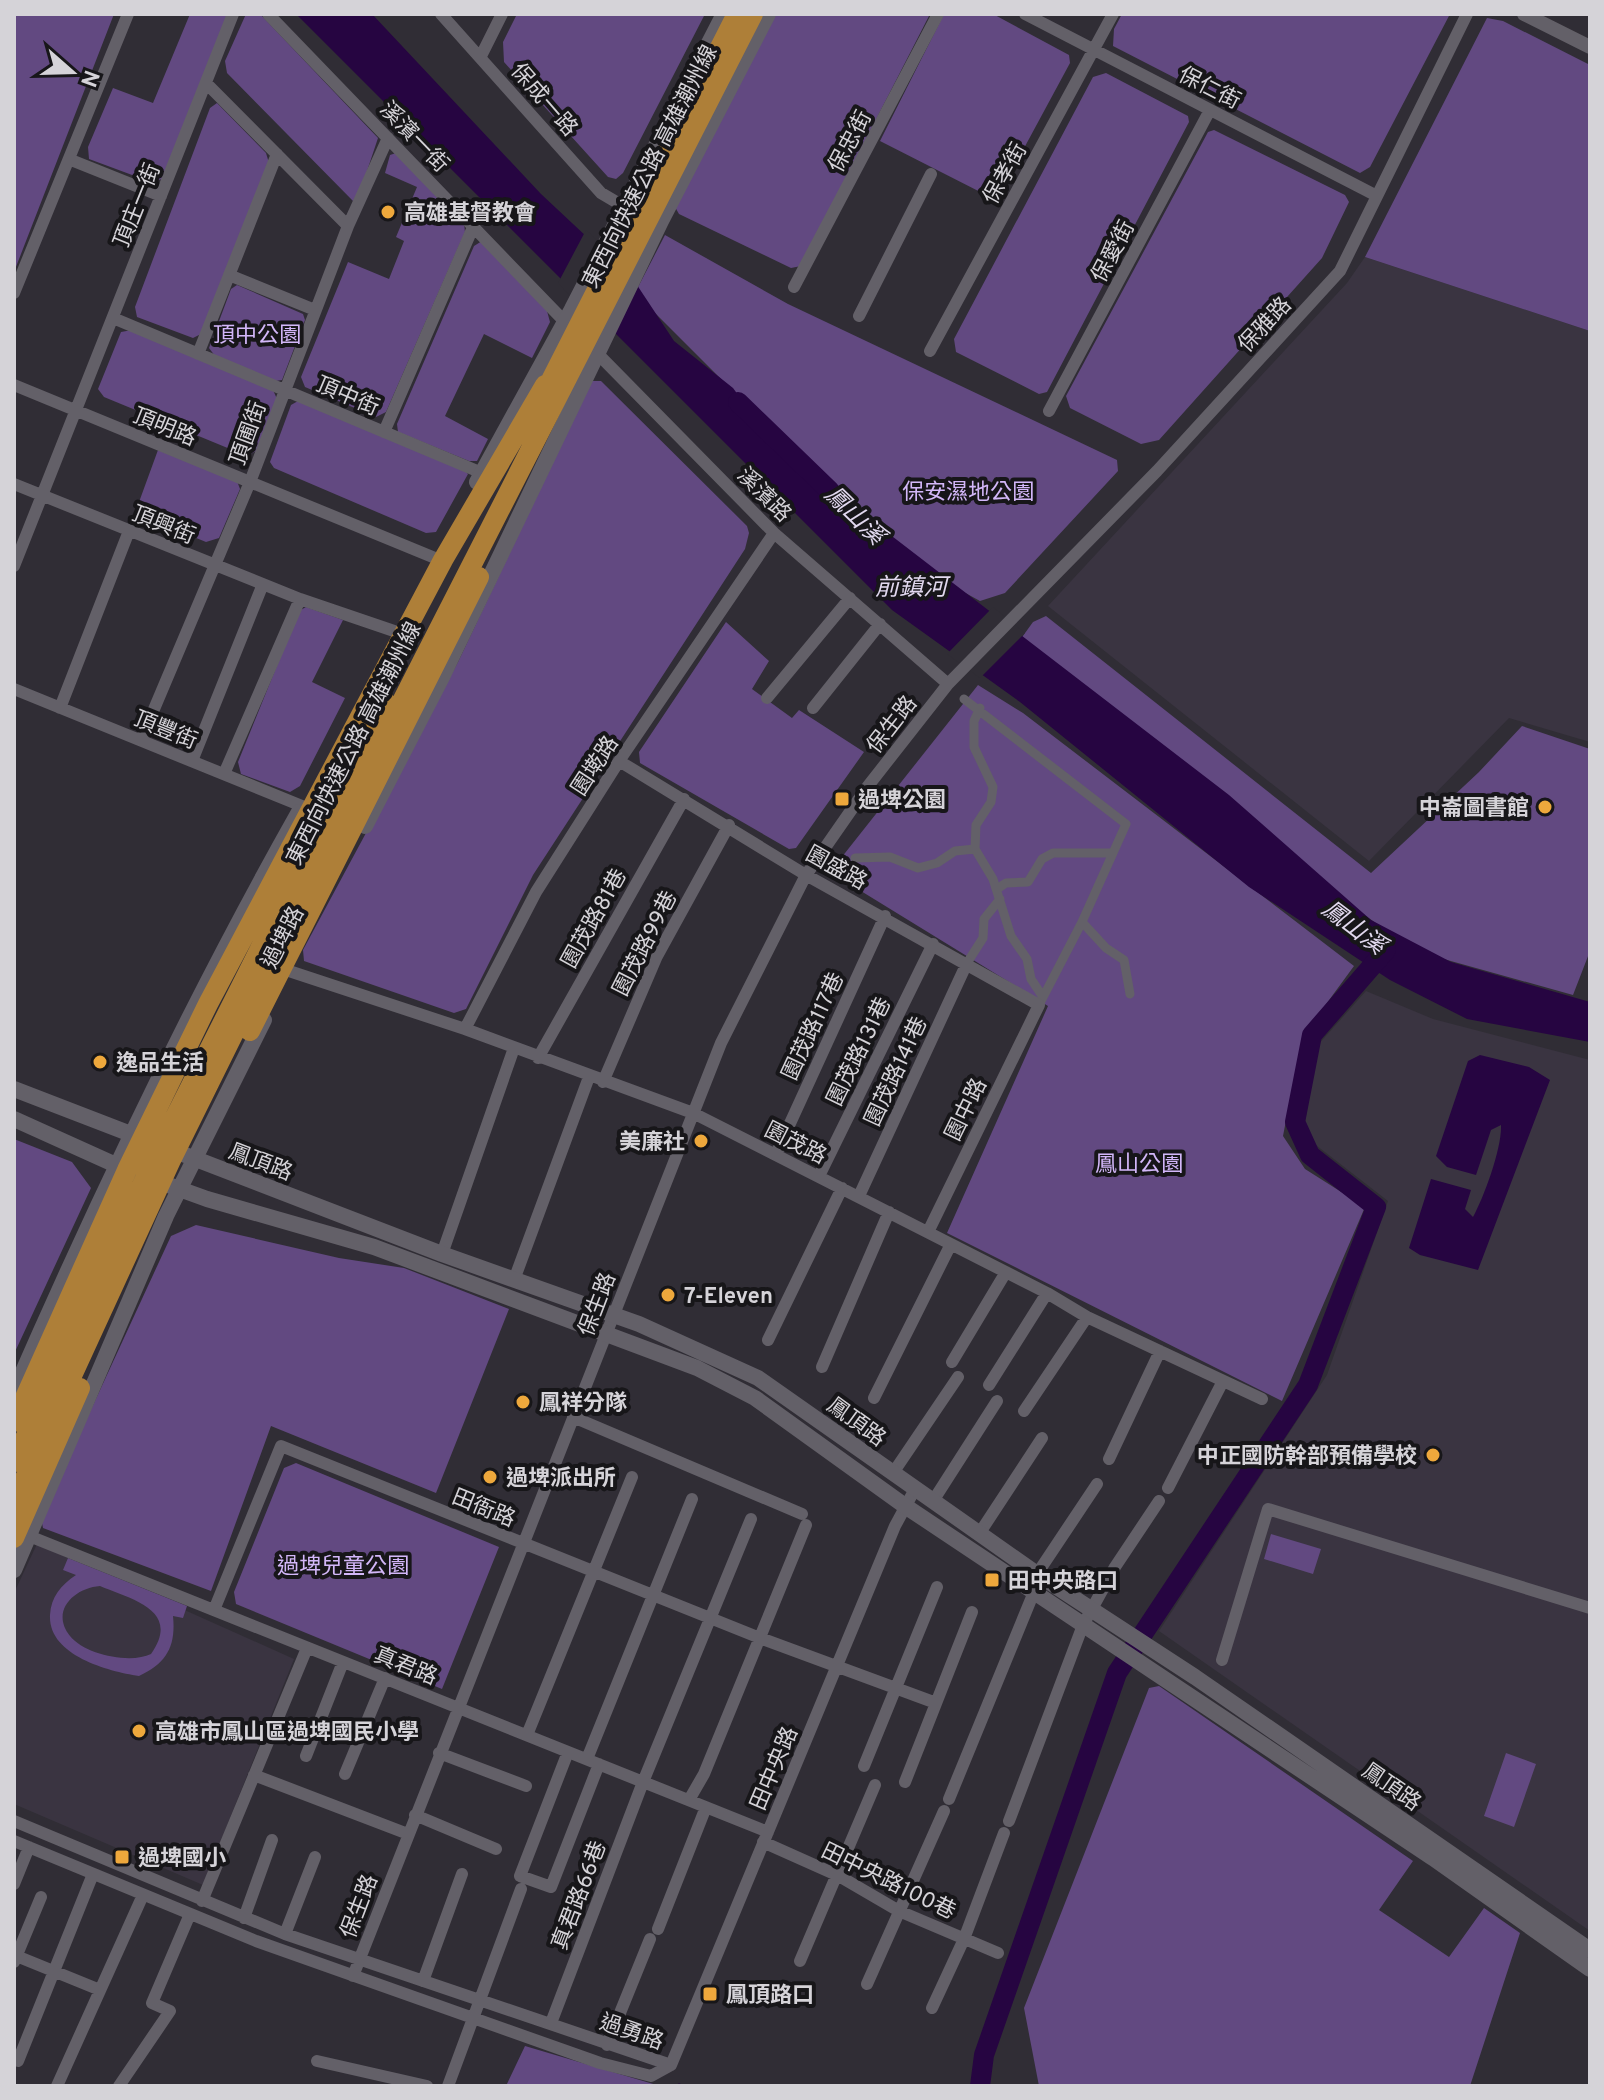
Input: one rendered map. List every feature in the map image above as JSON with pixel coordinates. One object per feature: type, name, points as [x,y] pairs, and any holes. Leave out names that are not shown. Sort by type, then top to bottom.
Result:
[{"type":"highway","name":"東西向快速公路 高雄潮州線","points":[[14,1462],[251,961],[580,354],[737,14]]},
{"type":"highway","name":"東西向快速公路 高雄潮州線","points":[[14,1502],[178,1146],[521,464],[753,14]]},
{"type":"highway","points":[[14,1422],[137,1137],[443,560],[580,354]]},
{"type":"highway","points":[[21,1537],[132,1270],[521,492],[580,354]]},
{"type":"main road","points":[[623,206],[724,14]]},
{"type":"main road","name":"過埤路","points":[[190,1157],[442,677],[580,354],[607,332],[768,14]]},
{"type":"main road","name":"過埤路","points":[[137,1137],[230,935],[576,301],[623,206]]},
{"type":"main road","name":"鳳頂路","points":[[14,1089],[442,1254],[614,1315],[724,1360],[758,1378],[1037,1574],[1087,1618]]},
{"type":"main road","name":"鳳頂路","points":[[14,1119],[122,1168],[374,1247],[697,1368],[755,1398],[905,1506],[1034,1592],[1087,1618],[1118,1638],[1590,1969]]},
{"type":"main road","points":[[16,1384],[122,1168]]},
{"type":"main road","points":[[14,1570],[21,1537],[175,1187]]},
{"type":"main road","name":"鳳頂路","points":[[1147,1659],[1195,1677],[1590,1950]]},
{"type":"street","points":[[14,293],[71,160],[128,14]]},
{"type":"street","name":"頂庄一街","points":[[14,566],[233,14]]},
{"type":"street","name":"溪濱一街","points":[[268,14],[564,321]]},
{"type":"street","name":"保成一路","points":[[441,14],[601,193],[623,206]]},
{"type":"street","points":[[481,56],[502,14]]},
{"type":"street","name":"保忠街","points":[[794,287],[938,14]]},
{"type":"street","name":"保仁街","points":[[1025,14],[1377,196]]},
{"type":"street","name":"保孝街","points":[[930,351],[1113,14]]},
{"type":"street","name":"保雅路","points":[[948,684],[1157,471],[1340,271],[1467,14]]},
{"type":"street","points":[[1524,14],[1590,47]]},
{"type":"street","points":[[206,83],[348,226]]},
{"type":"street","name":"保愛街","points":[[1049,411],[1210,110]]},
{"type":"street","name":"頂圃街","points":[[141,740],[250,482],[348,226],[388,138]]},
{"type":"street","points":[[198,354],[277,154]]},
{"type":"street","points":[[71,160],[161,196]]},
{"type":"street","points":[[859,316],[931,174]]},
{"type":"street","points":[[384,432],[474,225]]},
{"type":"street","points":[[229,275],[315,310]]},
{"type":"street","name":"頂中街","points":[[113,318],[482,473]]},
{"type":"street","name":"溪濱路","points":[[564,321],[580,354],[774,533],[948,684]]},
{"type":"street","name":"頂明路","points":[[14,385],[435,558]]},
{"type":"street","name":"頂興街","points":[[14,484],[300,599],[394,631]]},
{"type":"street","points":[[60,708],[129,531]]},
{"type":"street","name":"園墘路","points":[[465,1029],[536,892],[619,761],[774,533]]},
{"type":"street","points":[[192,761],[263,584]]},
{"type":"street","points":[[767,698],[850,598]]},
{"type":"street","points":[[224,774],[300,599]]},
{"type":"street","points":[[813,708],[880,624]]},
{"type":"street","name":"保生路","points":[[353,1976],[457,1707],[742,996],[806,875],[868,786],[948,684]]},
{"type":"street","name":"頂豐街","points":[[14,689],[302,806]]},
{"type":"street","points":[[964,699],[980,708],[1126,824],[1082,922],[1041,1001]]},
{"type":"street","points":[[980,708],[974,721],[974,747],[993,787],[991,802],[976,825],[975,849],[998,894],[1011,936],[1027,959],[1031,979],[1041,1001]]},
{"type":"street","name":"園盛路","points":[[619,761],[729,825],[806,875],[1041,1001]]},
{"type":"street","name":"園茂路81巷","points":[[538,1058],[684,799]]},
{"type":"street","name":"園茂路99巷","points":[[603,1082],[657,956],[729,825]]},
{"type":"street","points":[[855,858],[890,857],[918,868],[937,863],[955,851],[975,849]]},
{"type":"street","points":[[967,963],[983,938],[984,919],[1006,883],[1028,882],[1042,859],[1053,853],[1112,853]]},
{"type":"street","name":"園茂路117巷","points":[[776,1154],[885,916]]},
{"type":"street","points":[[1082,922],[1106,948],[1124,960],[1130,994]]},
{"type":"street","name":"園茂路131巷","points":[[819,1176],[933,944]]},
{"type":"street","name":"園茂路141巷","points":[[859,1196],[967,963]]},
{"type":"street","name":"園茂路","points":[[289,971],[465,1029],[693,1113],[1047,1293],[1087,1317],[1262,1399]]},
{"type":"street","name":"園中路","points":[[928,1232],[1041,1001]]},
{"type":"street","points":[[442,1254],[514,1048]]},
{"type":"street","points":[[514,1280],[589,1077]]},
{"type":"street","points":[[768,1340],[842,1188]]},
{"type":"street","points":[[822,1367],[889,1212]]},
{"type":"street","points":[[874,1398],[951,1244]]},
{"type":"street","points":[[952,1362],[1006,1272]]},
{"type":"street","points":[[989,1385],[1047,1293]]},
{"type":"street","points":[[1024,1411],[1087,1317]]},
{"type":"street","points":[[1109,1459],[1160,1351]]},
{"type":"street","points":[[893,1473],[958,1377]]},
{"type":"street","points":[[1168,1488],[1223,1381]]},
{"type":"street","points":[[933,1501],[997,1401]]},
{"type":"street","points":[[573,1417],[804,1520],[760,1638],[704,1774],[689,1800]]},
{"type":"street","points":[[979,1534],[1042,1438]]},
{"type":"street","name":"田衙路","points":[[214,1610],[281,1446],[760,1638],[936,1703]]},
{"type":"street","points":[[527,1735],[632,1477]]},
{"type":"street","points":[[1037,1574],[1097,1484]]},
{"type":"street","name":"田中央路","points":[[671,2065],[905,1506],[915,1489]]},
{"type":"street","points":[[568,1752],[520,1876],[551,1887],[593,1762],[692,1499]]},
{"type":"street","points":[[932,2008],[964,1939],[1087,1618],[1115,1567],[1159,1501]]},
{"type":"street","points":[[1222,1660],[1268,1509],[1590,1608]]},
{"type":"street","name":"真君路66巷","points":[[551,2023],[643,1782],[751,1519]]},
{"type":"street","name":"真君路","points":[[21,1537],[214,1610],[689,1800],[766,1837]]},
{"type":"street","points":[[864,1766],[937,1587]]},
{"type":"street","points":[[867,1984],[946,1805],[1034,1592]]},
{"type":"street","points":[[905,1782],[972,1612]]},
{"type":"street","points":[[202,1901],[307,1648]]},
{"type":"street","points":[[306,1756],[343,1662]]},
{"type":"street","points":[[345,1774],[385,1678]]},
{"type":"street","points":[[439,1753],[526,1786]]},
{"type":"street","points":[[254,1775],[408,1834]]},
{"type":"street","points":[[800,1961],[839,1876],[875,1785]]},
{"type":"street","points":[[607,2045],[706,1807]]},
{"type":"street","points":[[415,1815],[496,1849]]},
{"type":"street","name":"過勇路","points":[[14,1821],[285,1934],[671,2065]]},
{"type":"street","name":"田中央路100巷","points":[[766,1837],[899,1911],[998,1953]]},
{"type":"street","points":[[244,1918],[272,1840]]},
{"type":"street","name":"過勇路","points":[[14,1841],[190,1914],[353,1976],[600,2063],[651,2076],[671,2065]]},
{"type":"street","points":[[14,1884],[29,1847]]},
{"type":"street","points":[[285,1934],[315,1857]]},
{"type":"street","points":[[18,2061],[93,1874]]},
{"type":"street","points":[[423,1981],[462,1874]]},
{"type":"street","points":[[448,2086],[521,1889]]},
{"type":"street","points":[[57,2086],[143,1895]]},
{"type":"street","points":[[41,1897],[15,1958],[100,1990]]},
{"type":"street","points":[[119,2086],[170,2011],[152,2003],[190,1914]]},
{"type":"street","points":[[317,2061],[426,2086]]},
{"type":"shaded area","points":[[1365,257],[1590,331],[1590,742],[1509,718],[1369,861],[1048,606],[1347,283]]},
{"type":"shaded area","name":"中正國防幹部預備學校","points":[[1366,991],[1433,1019],[1590,1060],[1590,1931],[1159,1631],[1327,1375],[1388,1201],[1312,1142],[1305,1123],[1317,1046]]},
{"type":"shaded area","name":"高雄市鳳山區過埤國民小學","points":[[37,1544],[294,1659],[203,1885],[14,1804],[14,1593]]},
{"type":"green space","points":[[14,14],[114,14],[14,272]]},
{"type":"green space","points":[[190,14],[228,14],[162,179],[151,182],[89,159],[88,147],[113,88],[153,103]]},
{"type":"green space","points":[[246,14],[260,14],[378,138],[359,195],[353,201],[227,73],[225,61]]},
{"type":"green space","points":[[517,14],[705,14],[623,173],[616,179],[608,177],[504,62],[503,42]]},
{"type":"green space","points":[[776,14],[930,14],[801,266],[791,268],[679,214],[675,207]]},
{"type":"green space","points":[[944,14],[993,14],[1069,55],[1070,63],[996,200],[880,141]]},
{"type":"green space","points":[[1122,14],[1450,14],[1370,167],[1360,173],[1113,46],[1114,29]]},
{"type":"green space","points":[[1487,18],[1503,21],[1590,65],[1590,331],[1365,257]]},
{"type":"green space","points":[[1106,73],[1188,116],[1189,122],[1047,392],[1039,394],[956,352],[954,339],[1093,77]]},
{"type":"green space","points":[[217,103],[266,153],[269,163],[201,334],[193,338],[137,317],[135,307],[210,108]]},
{"type":"green space","points":[[1214,130],[1345,195],[1349,202],[1322,258],[1159,440],[1141,444],[1070,408],[1066,396],[1208,132]]},
{"type":"green space","points":[[396,153],[464,223],[465,232],[386,412],[376,417],[305,387],[301,377],[348,262],[389,279],[404,241],[396,237],[417,187],[385,173],[390,155]]},
{"type":"green space","name":"保安濕地公園","points":[[665,235],[788,304],[1117,460],[1118,471],[1005,593],[980,601],[898,556],[635,293]]},
{"type":"green space","points":[[482,241],[547,311],[550,322],[532,358],[484,334],[445,416],[488,439],[477,461],[469,461],[398,432],[397,424],[474,246]]},
{"type":"green space","name":"頂中公園","points":[[237,285],[303,314],[305,320],[282,380],[275,381],[215,356],[209,348],[231,289]]},
{"type":"green space","points":[[132,330],[273,390],[277,399],[258,450],[247,456],[104,397],[98,389],[121,332]]},
{"type":"green space","points":[[591,381],[601,381],[747,526],[749,533],[745,549],[533,875],[466,1009],[454,1013],[304,961],[303,950],[458,662]]},
{"type":"green space","points":[[298,401],[464,470],[468,474],[436,532],[426,533],[274,468],[270,462],[291,405]]},
{"type":"green space","points":[[158,450],[237,481],[240,489],[219,538],[206,542],[135,513]]},
{"type":"green space","points":[[306,607],[343,620],[312,682],[345,698],[300,786],[290,792],[241,774],[238,762],[299,611]]},
{"type":"green space","points":[[1046,616],[1371,873],[1479,772],[1522,726],[1590,749],[1590,951],[1573,995],[1415,951],[1244,829],[1020,640],[1033,622]]},
{"type":"green space","points":[[726,622],[769,661],[752,689],[792,718],[799,710],[864,752],[796,848],[789,849],[640,763],[639,752]]},
{"type":"green space","name":"鳳山公園","points":[[978,685],[1023,713],[1354,966],[1313,1022],[1294,1079],[1283,1136],[1305,1169],[1365,1207],[1282,1401],[947,1233],[1048,1006],[830,872]]},
{"type":"green space","points":[[14,1139],[72,1162],[91,1188],[14,1354]]},
{"type":"green space","points":[[196,1225],[339,1258],[404,1268],[509,1309],[436,1493],[271,1426],[211,1591],[43,1528],[41,1518],[171,1236]]},
{"type":"green space","name":"過埤兒童公園","points":[[296,1463],[499,1547],[442,1689],[236,1604],[234,1592],[284,1468]]},
{"type":"green space","points":[[1271,1534],[1321,1549],[1313,1574],[1264,1559]]},
{"type":"green space","points":[[68,1558],[187,1606],[183,1618],[173,1616],[171,1645],[163,1659],[139,1676],[96,1665],[69,1651],[52,1629],[50,1615],[58,1592],[76,1575],[63,1570]],"holes":[[[100,1586],[138,1602],[157,1617],[159,1639],[151,1654],[132,1658],[109,1656],[86,1648],[70,1636],[63,1618],[68,1602],[82,1591]]]},
{"type":"green space","points":[[1159,1686],[1413,1861],[1379,1910],[1449,1957],[1484,1908],[1520,1933],[1470,2086],[1039,2086],[1024,2008],[1149,1688]]},
{"type":"green space","points":[[1506,1753],[1536,1764],[1514,1827],[1484,1816]]},
{"type":"green space","points":[[525,2046],[660,2086],[506,2086]]},
{"type":"water","name":"前鎮河","points":[[296,14],[372,14],[541,194],[635,282],[674,341],[733,388],[776,447],[1229,795],[1371,920],[1451,962],[1590,1002],[1590,1042],[1467,1019],[1390,980],[1249,887],[1020,702],[892,610]]},
{"type":"water","points":[[1480,1055],[1529,1067],[1550,1080],[1478,1270],[1420,1255],[1409,1248],[1431,1179],[1471,1190],[1465,1209],[1473,1217],[1487,1185],[1499,1146],[1501,1125],[1491,1130],[1476,1175],[1447,1167],[1436,1156],[1468,1061]]},
{"type":"pier","points":[[586,230],[639,281],[612,338],[558,283]]},
{"type":"pier","points":[[993,607],[1025,633],[980,678],[947,654]]},
{"type":"waterway","name":"鳳山溪","points":[[738,402],[830,491]]},
{"type":"waterway","points":[[980,2086],[984,2055],[1117,1673],[1308,1385],[1376,1207],[1310,1155],[1295,1122],[1312,1035],[1386,950]]},
{"type":"place","name":"高雄基督教會","points":[[388,212]]},
{"type":"place","name":"過埤公園","points":[[842,799]]},
{"type":"place","name":"中崙圖書館","points":[[1545,807]]},
{"type":"place","name":"逸品生活","points":[[100,1062]]},
{"type":"place","name":"美廉社","points":[[701,1141]]},
{"type":"place","name":"7-Eleven","points":[[668,1295]]},
{"type":"place","name":"鳳祥分隊","points":[[523,1402]]},
{"type":"place","name":"中正國防幹部預備學校","points":[[1433,1455]]},
{"type":"place","name":"過埤派出所","points":[[490,1477]]},
{"type":"place","name":"田中央路口","points":[[992,1580]]},
{"type":"place","name":"高雄市鳳山區過埤國民小學","points":[[139,1731]]},
{"type":"place","name":"過埤國小","points":[[122,1857]]},
{"type":"place","name":"鳳頂路口","points":[[710,1994]]}]
